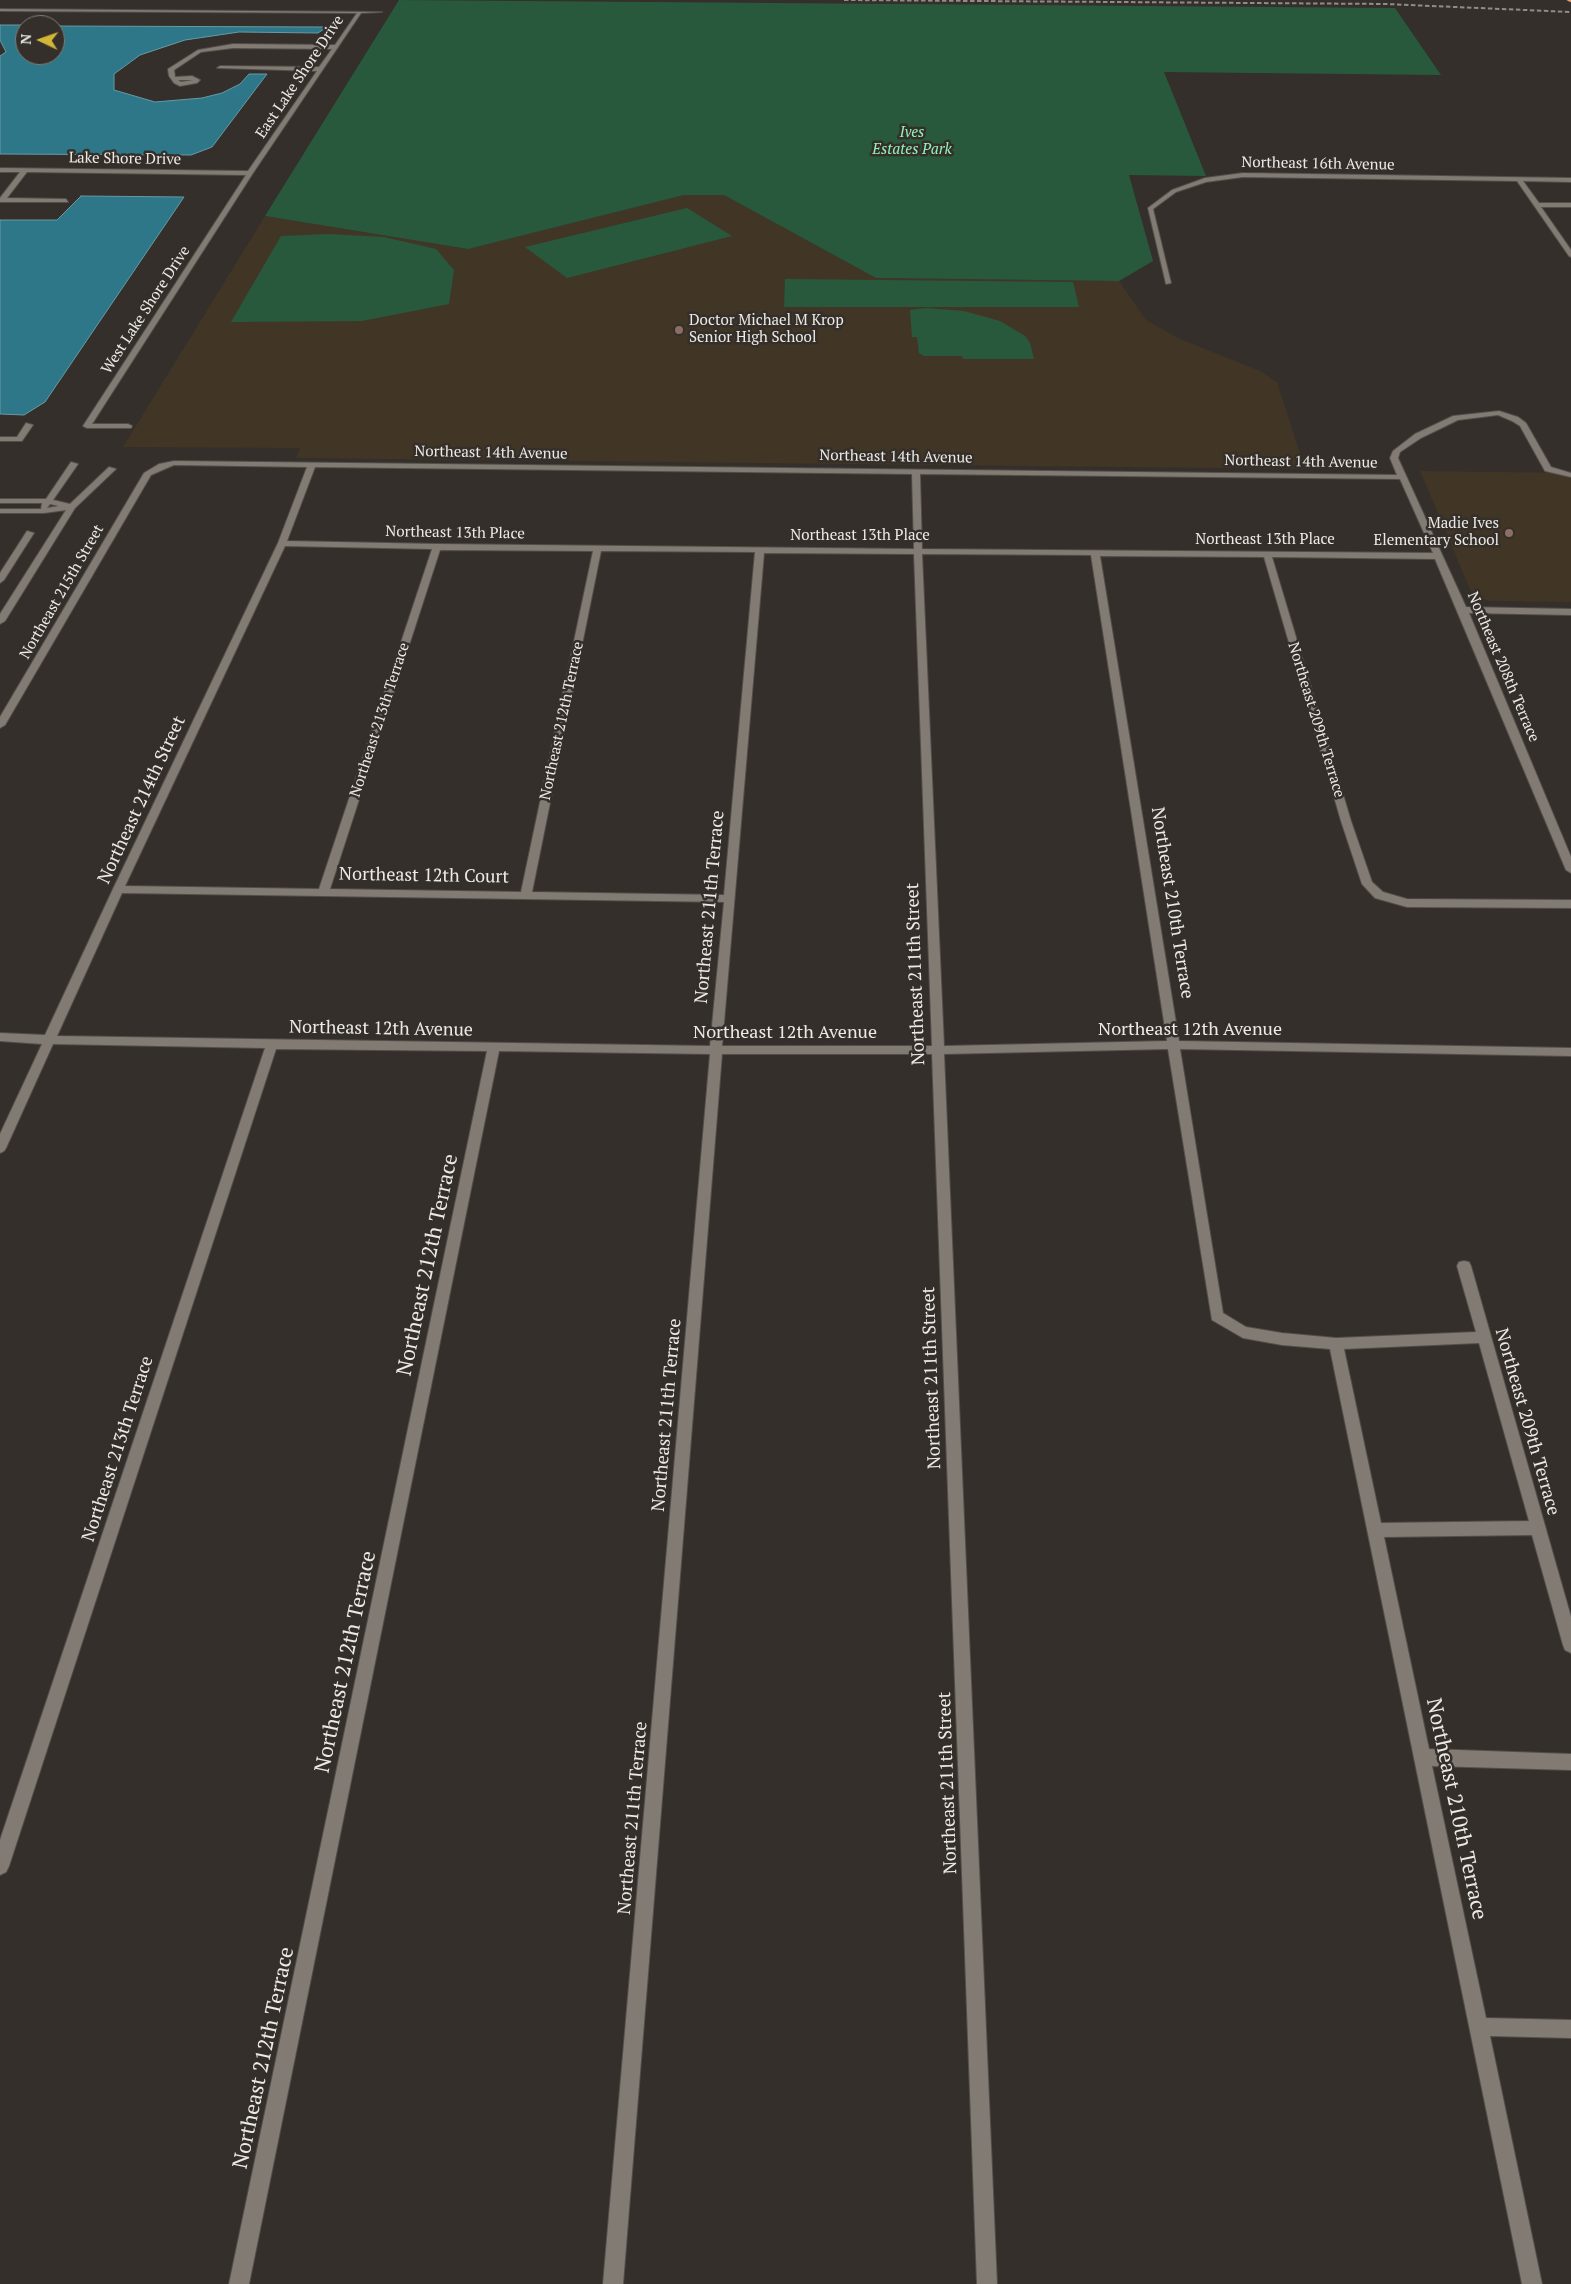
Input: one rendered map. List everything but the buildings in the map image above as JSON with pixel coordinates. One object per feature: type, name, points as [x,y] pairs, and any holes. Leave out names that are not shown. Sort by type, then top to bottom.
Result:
[{"type":"street","points":[[0,10],[360,12]]},
{"type":"street","name":"East Lake Shore Drive","points":[[250,174],[360,12],[380,12]]},
{"type":"street","points":[[174,79],[171,75],[171,69],[200,51],[233,46],[335,47]]},
{"type":"street","points":[[220,68],[322,68]]},
{"type":"street","name":"Lake Shore Drive","points":[[0,170],[250,174]]},
{"type":"street","points":[[1,200],[25,170]]},
{"type":"street","name":"West Lake Shore Drive","points":[[128,426],[87,426],[250,174]]},
{"type":"street","name":"Northeast 16th Avenue","points":[[1168,283],[1150,209],[1170,194],[1190,184],[1222,177],[1243,175],[1571,180]]},
{"type":"street","points":[[1519,179],[1571,255]]},
{"type":"street","points":[[1,200],[66,201]]},
{"type":"street","points":[[1536,205],[1571,205]]},
{"type":"street","name":"Northeast 14th Avenue","points":[[1404,477],[1398,469],[1394,458],[1397,451],[1418,436],[1456,418],[1489,414],[1499,414],[1515,418],[1523,425],[1548,469],[1571,475]]},
{"type":"street","points":[[0,439],[19,439],[29,425]]},
{"type":"street","name":"Northeast 14th Avenue","points":[[148,473],[162,466],[183,463],[1404,477]]},
{"type":"street","points":[[41,511],[74,464]]},
{"type":"street","name":"Northeast 214th Street","points":[[0,1148],[118,889],[282,543],[312,465]]},
{"type":"street","points":[[0,621],[72,507],[112,470]]},
{"type":"street","name":"Northeast 211th Street","points":[[916,471],[987,2284]]},
{"type":"street","name":"Northeast 215th Street","points":[[0,725],[148,473]]},
{"type":"street","name":"Northeast 208th Terrace","points":[[1404,477],[1463,610],[1571,870]]},
{"type":"street","points":[[0,501],[48,501],[72,507]]},
{"type":"street","points":[[0,512],[41,511],[72,507]]},
{"type":"street","points":[[0,580],[30,533]]},
{"type":"street","name":"Northeast 13th Place","points":[[282,543],[437,547],[1439,556]]},
{"type":"street","name":"Northeast 213th Terrace","points":[[323,893],[437,547]]},
{"type":"street","name":"Northeast 212th Terrace","points":[[526,895],[598,547]]},
{"type":"street","name":"Northeast 211th Terrace","points":[[613,2284],[716,1050],[760,549]]},
{"type":"street","name":"Northeast 210th Terrace","points":[[1095,553],[1217,1316],[1243,1332],[1282,1339],[1336,1344],[1483,1337]]},
{"type":"street","name":"Northeast 209th Terrace","points":[[1267,554],[1346,821],[1367,884],[1378,895],[1407,903],[1571,904]]},
{"type":"street","points":[[1463,610],[1571,612]]},
{"type":"street","name":"Northeast 12th Court","points":[[118,889],[730,899]]},
{"type":"street","name":"Northeast 12th Avenue","points":[[0,1037],[49,1040],[494,1048],[938,1050],[1175,1045],[1571,1052]]},
{"type":"street","name":"Northeast 213th Terrace","points":[[0,1866],[272,1044]]},
{"type":"street","name":"Northeast 212th Terrace","points":[[239,2284],[494,1048]]},
{"type":"street","name":"Northeast 209th Terrace","points":[[1464,1266],[1571,1645]]},
{"type":"street","name":"Northeast 210th Terrace","points":[[1336,1344],[1532,2284]]},
{"type":"street","points":[[1375,1530],[1538,1528]]},
{"type":"street","points":[[1421,1757],[1571,1762]]},
{"type":"street","points":[[1479,2027],[1571,2029]]},
{"type":"shaded area","name":"Doctor Michael M Krop Senior High School","points":[[684,195],[724,195],[876,278],[1119,281],[1146,320],[1180,339],[1260,371],[1277,382],[1305,469],[296,458],[300,448],[123,447],[265,216],[468,249]]},
{"type":"shaded area","name":"Madie Ives Elementary School","points":[[1420,471],[1571,473],[1571,602],[1489,601],[1472,594]]},
{"type":"green space","name":"Ives Estates Park","points":[[399,0],[1395,8],[1441,75],[1164,72],[1206,176],[1129,175],[1153,261],[1119,281],[876,278],[724,195],[684,195],[468,249],[265,216]]},
{"type":"green space","points":[[687,208],[732,236],[567,278],[525,247]]},
{"type":"green space","points":[[328,234],[384,237],[436,249],[454,270],[449,304],[362,321],[231,322],[281,236]]},
{"type":"green space","points":[[785,279],[1073,282],[1079,307],[784,307]]},
{"type":"green space","points":[[926,308],[964,311],[1000,321],[1025,336],[1030,343],[1034,359],[963,359],[962,356],[924,356],[919,353],[917,337],[912,337],[910,310]]},
{"type":"water","points":[[0,25],[15,25],[15,65],[65,65],[65,26],[327,27],[318,33],[239,32],[185,40],[140,55],[114,74],[114,90],[155,102],[202,98],[222,93],[240,84],[249,74],[267,74],[212,147],[191,155],[0,154],[0,56],[6,52],[0,40]]},
{"type":"water","points":[[81,196],[184,197],[45,402],[24,415],[0,414],[0,220],[57,220]]},
{"type":"railway","points":[[844,0],[1386,4],[1571,12]]},
{"type":"place","name":"Doctor Michael M Krop Senior High School","points":[[679,330]]},
{"type":"place","name":"Madie Ives Elementary School","points":[[1509,533]]}]
